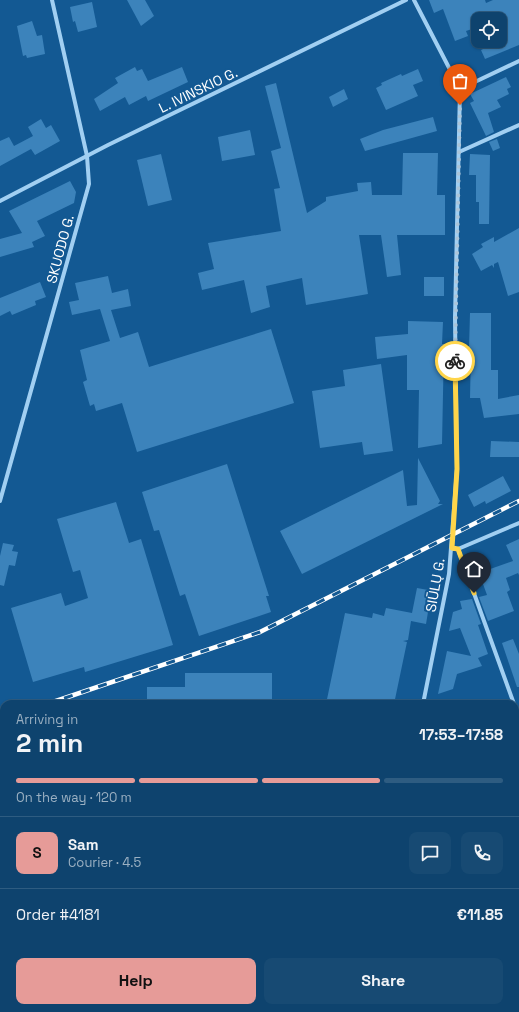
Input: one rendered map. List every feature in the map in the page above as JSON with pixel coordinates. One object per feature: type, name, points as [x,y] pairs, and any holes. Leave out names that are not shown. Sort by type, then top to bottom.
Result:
[{"type":"street","name":"SKUODO G.","points":[[0,501],[87,195],[89,172],[87,156],[52,0]]},
{"type":"street","name":"L. IVINSKIO G.","points":[[0,201],[87,156],[406,0]]},
{"type":"street","name":"SIŪLŲ G.","points":[[414,0],[460,89],[455,318],[457,469],[450,574],[423,700]]},
{"type":"street","points":[[460,89],[519,61]]},
{"type":"street","points":[[459,152],[519,125]]},
{"type":"street","points":[[452,548],[458,549],[519,523]]},
{"type":"street","points":[[458,549],[513,700]]},
{"type":"building","points":[[127,0],[145,0],[154,16],[141,26]]},
{"type":"building","points":[[429,0],[485,0],[486,3],[493,0],[519,0],[519,45],[485,59],[481,50],[485,48],[507,48],[507,12],[471,12],[471,29],[466,31],[468,36],[455,41],[443,9],[434,13]]},
{"type":"building","points":[[92,2],[97,27],[78,32],[75,21],[73,22],[70,7]]},
{"type":"building","points":[[32,21],[37,36],[42,35],[45,54],[27,58],[26,55],[23,56],[17,26]]},
{"type":"building","points":[[135,67],[137,71],[142,69],[148,81],[182,67],[188,82],[148,101],[146,96],[129,105],[125,97],[100,111],[94,99],[118,83],[115,78]]},
{"type":"building","points":[[418,69],[423,81],[413,85],[418,96],[386,110],[376,88],[382,85],[381,83],[401,74],[402,76]]},
{"type":"building","points":[[506,77],[511,87],[507,89],[509,94],[497,100],[501,107],[488,113],[494,132],[486,136],[470,103],[474,101],[470,94]]},
{"type":"building","points":[[276,83],[307,213],[326,201],[326,197],[358,191],[357,183],[371,182],[372,195],[402,195],[403,153],[438,153],[437,195],[445,195],[445,235],[397,235],[401,275],[387,277],[381,235],[359,235],[368,294],[306,305],[302,278],[266,286],[270,307],[251,313],[244,280],[202,290],[198,273],[214,269],[208,243],[281,231],[274,189],[280,188],[271,151],[281,148],[265,86]]},
{"type":"building","points":[[344,89],[348,99],[333,107],[329,97]]},
{"type":"building","points":[[433,117],[437,131],[365,151],[360,139],[383,130]]},
{"type":"building","points":[[41,119],[46,128],[51,125],[60,141],[35,155],[31,149],[0,166],[0,141],[9,137],[14,146],[33,136],[28,127]]},
{"type":"building","points":[[250,130],[255,155],[222,161],[218,137]]},
{"type":"building","points":[[497,139],[500,148],[493,151],[489,142]]},
{"type":"building","points":[[161,154],[172,200],[148,206],[137,160]]},
{"type":"building","points":[[470,154],[490,155],[489,224],[479,224],[479,202],[476,202],[476,175],[469,175]]},
{"type":"building","points":[[70,181],[76,192],[74,203],[37,221],[45,236],[32,242],[34,247],[0,257],[0,239],[22,233],[9,211]]},
{"type":"building","points":[[519,228],[519,292],[508,296],[498,262],[494,264],[494,268],[492,265],[481,271],[472,254],[483,247],[481,244],[494,237],[494,242]]},
{"type":"building","points":[[108,276],[112,293],[128,289],[131,306],[111,310],[120,338],[138,332],[149,367],[271,329],[294,403],[137,452],[122,403],[96,411],[94,404],[90,406],[83,382],[87,380],[80,350],[110,341],[100,309],[72,315],[69,302],[79,300],[75,283]]},
{"type":"building","points":[[424,277],[444,277],[444,296],[424,296]]},
{"type":"building","points":[[40,282],[46,297],[35,301],[36,305],[12,315],[10,311],[0,316],[0,298]]},
{"type":"building","points":[[470,313],[491,313],[491,370],[498,370],[498,399],[519,395],[519,414],[484,418],[480,398],[470,398]]},
{"type":"building","points":[[408,321],[443,322],[442,444],[418,448],[419,390],[407,390],[407,355],[377,359],[375,337],[408,334]]},
{"type":"building","points":[[381,364],[393,451],[364,455],[362,442],[320,448],[312,391],[345,386],[343,370]]},
{"type":"building","points":[[491,441],[519,442],[519,457],[490,457]]},
{"type":"building","points":[[418,458],[440,501],[438,504],[443,504],[302,574],[280,531],[403,470],[407,506],[417,505]]},
{"type":"building","points":[[227,464],[269,596],[266,596],[271,612],[199,636],[185,594],[180,596],[159,530],[154,531],[142,492]]},
{"type":"building","points":[[503,476],[511,491],[486,504],[485,501],[474,507],[468,495]]},
{"type":"building","points":[[116,502],[129,543],[141,539],[173,645],[85,672],[84,667],[33,682],[11,608],[61,593],[65,606],[88,598],[80,570],[73,572],[57,519]]},
{"type":"building","points":[[519,539],[519,575],[518,573],[506,578],[510,590],[507,592],[514,611],[488,621],[479,597],[487,595],[479,573],[513,561],[506,545]]},
{"type":"building","points":[[3,543],[14,545],[12,551],[18,552],[15,566],[9,565],[4,586],[0,585],[0,556]]},
{"type":"building","points":[[417,588],[428,590],[424,611],[428,612],[426,624],[411,621],[408,640],[403,641],[407,642],[395,700],[327,700],[345,613],[372,618],[373,613],[384,616],[386,608],[412,613]]},
{"type":"building","points":[[472,599],[481,624],[478,625],[488,654],[478,658],[482,666],[457,674],[453,689],[438,694],[447,651],[471,656],[460,628],[449,631],[453,612],[462,609],[460,601]]},
{"type":"building","points":[[513,639],[519,654],[519,687],[517,687],[502,643]]},
{"type":"building","points":[[185,673],[272,673],[272,700],[147,700],[147,687],[185,687]]},
{"type":"railway","points":[[59,700],[260,632],[519,501]]},
{"type":"way so far","points":[[455,361],[460,105]]},
{"type":"route","points":[[455,361],[457,469],[452,548],[458,549],[474,593]]}]
